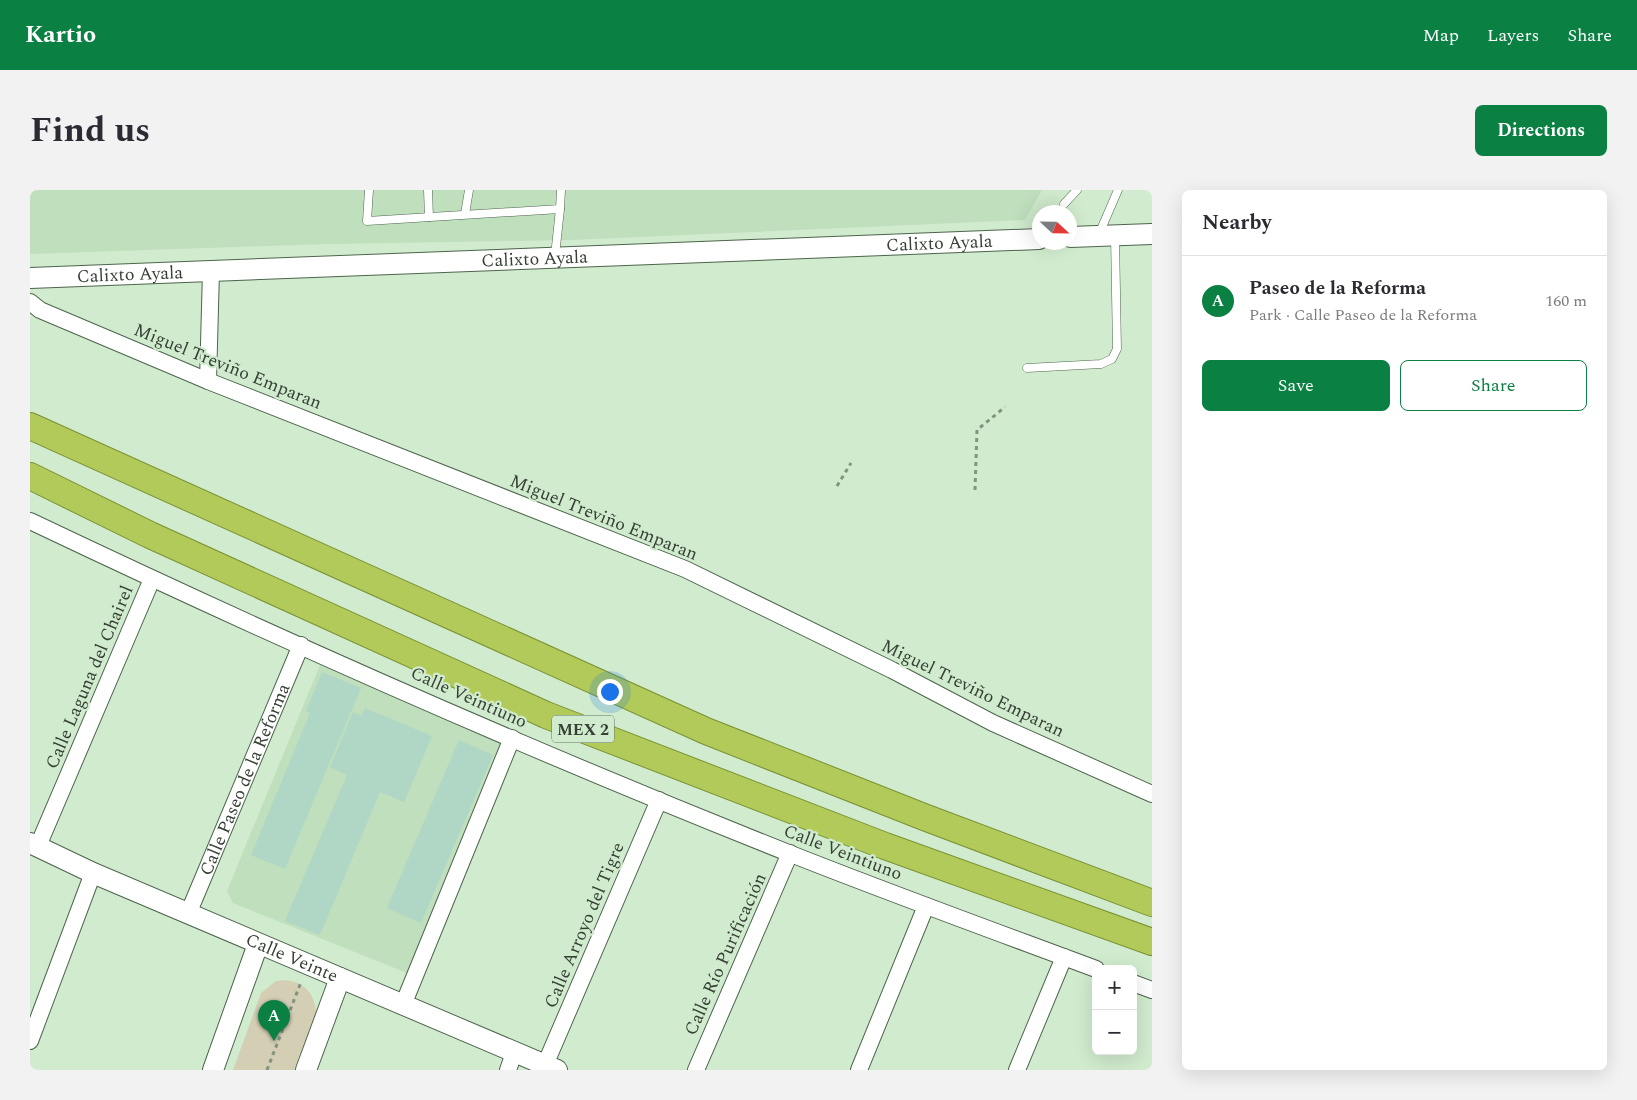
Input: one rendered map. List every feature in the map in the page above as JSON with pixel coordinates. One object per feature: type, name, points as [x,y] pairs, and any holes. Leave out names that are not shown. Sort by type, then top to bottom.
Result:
[{"type":"highway","name":"MEX 2","points":[[30,426],[706,731],[924,817],[1152,903]]},
{"type":"highway","name":"MEX 2","points":[[30,476],[150,535],[546,715],[885,846],[1147,942]]},
{"type":"street","points":[[1077,237],[1152,234]]},
{"type":"street","name":"Calixto Ayala","points":[[30,278],[1032,238]]},
{"type":"street","points":[[208,380],[211,271]]},
{"type":"street","name":"Miguel Treviño Emparan","points":[[30,302],[40,310],[208,380],[685,569],[892,670],[993,723],[1152,794]]},
{"type":"street","name":"Calle Veintiuno","points":[[30,521],[152,579],[512,738],[659,800],[926,906],[1092,968]]},
{"type":"street","name":"Calle Laguna del Chairel","points":[[34,845],[152,579]]},
{"type":"street","name":"Calle Paseo de la Reforma","points":[[188,914],[301,645]]},
{"type":"street","points":[[403,1005],[512,738]]},
{"type":"street","name":"Calle Arroyo del Tigre","points":[[551,1068],[659,800]]},
{"type":"street","name":"Calle Veinte","points":[[34,845],[92,873],[403,1005],[511,1061],[551,1068]]},
{"type":"street","name":"Calle Río Purificación","points":[[696,1070],[790,853]]},
{"type":"street","points":[[30,1041],[92,873]]},
{"type":"street","points":[[858,1070],[926,906]]},
{"type":"street","points":[[213,1070],[258,944]]},
{"type":"street","points":[[1017,1070],[1064,957]]},
{"type":"street","points":[[306,1070],[340,978]]},
{"type":"street","points":[[1137,984],[1152,990]]},
{"type":"lane","points":[[369,190],[367,221],[560,209]]},
{"type":"lane","points":[[428,190],[428,217]]},
{"type":"lane","points":[[464,214],[469,190]]},
{"type":"lane","points":[[555,258],[561,190]]},
{"type":"lane","points":[[1064,204],[1076,190]]},
{"type":"lane","points":[[1027,368],[1101,364],[1112,359],[1117,349],[1106,236],[1118,190]]},
{"type":"path","points":[[974,490],[977,430],[1005,407]]},
{"type":"path","points":[[837,486],[851,463]]},
{"type":"path","points":[[267,1070],[308,965]]},
{"type":"shaded area","points":[[30,190],[1042,190],[1025,220],[571,240],[326,244],[30,254]]},
{"type":"shaded area","points":[[320,665],[502,742],[407,973],[233,903],[227,891]]},
{"type":"shaded area","points":[[286,980],[303,986],[311,994],[316,1012],[294,1070],[233,1070],[261,993],[276,981]]},
{"type":"building","points":[[322,672],[361,688],[285,869],[251,855],[310,713],[306,711]]},
{"type":"building","points":[[365,708],[432,736],[404,802],[380,792],[320,935],[285,921],[347,775],[330,767],[353,712],[361,716]]},
{"type":"building","points":[[459,740],[493,755],[421,923],[387,908]]},
{"type":"place","name":"Paseo de la Reforma","points":[[274,1041]]}]
